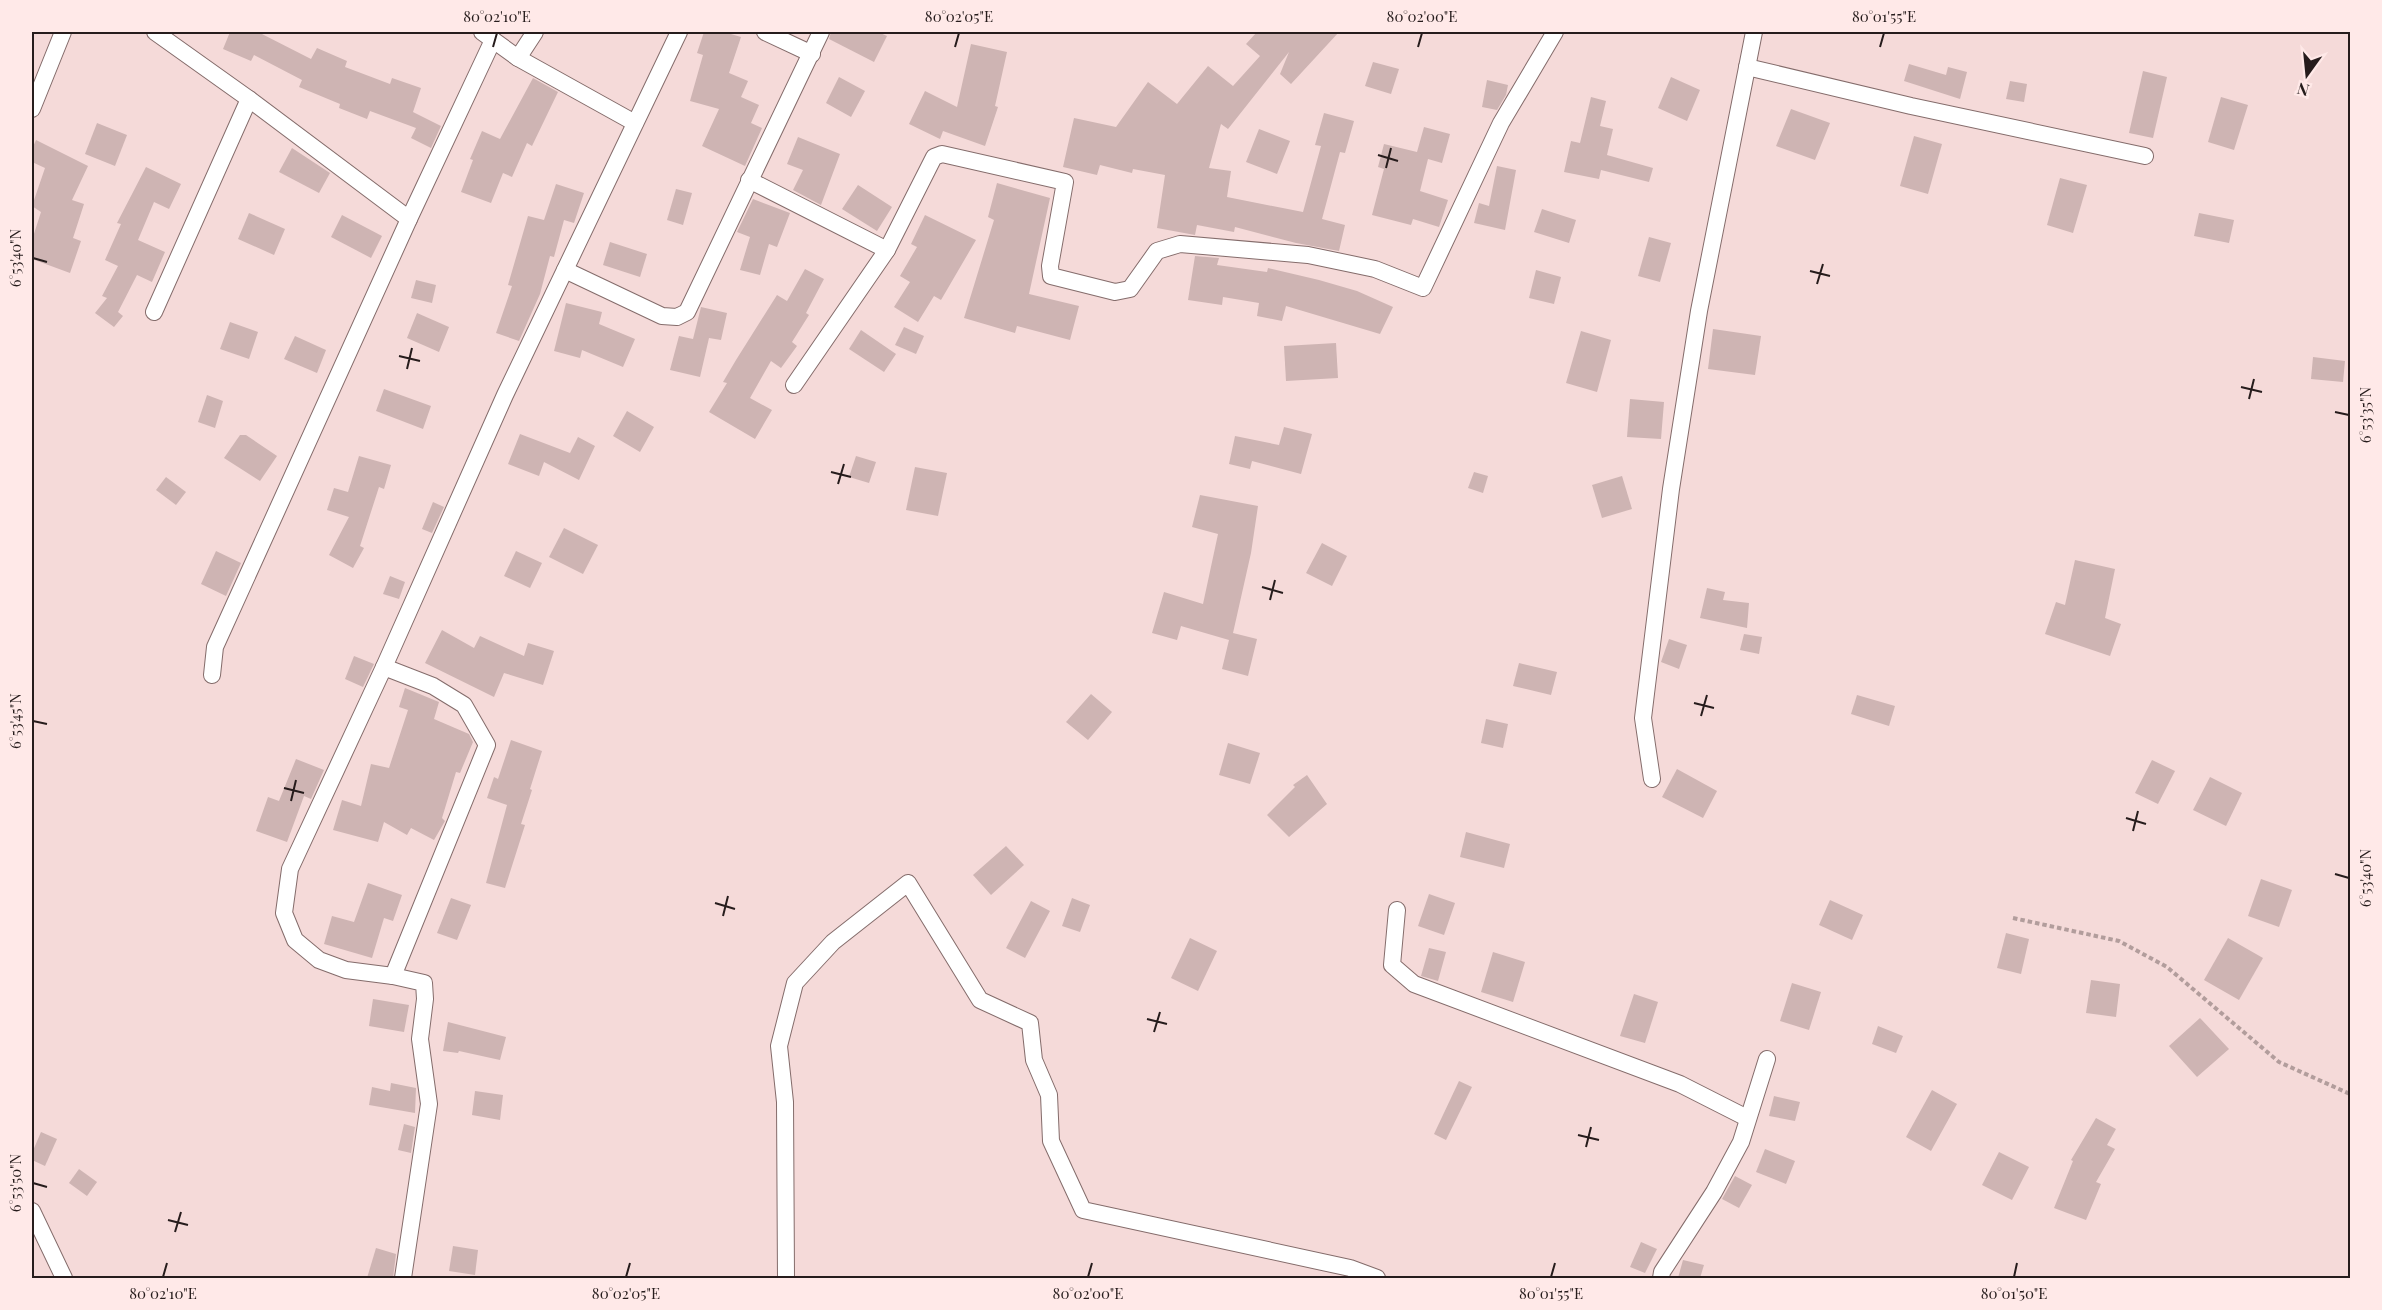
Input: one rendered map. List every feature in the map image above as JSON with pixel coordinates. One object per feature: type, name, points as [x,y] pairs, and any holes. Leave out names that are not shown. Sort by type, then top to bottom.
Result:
[{"type":"street","points":[[32,110],[63,32]]},
{"type":"street","points":[[155,32],[409,219]]},
{"type":"street","points":[[518,58],[535,32]]},
{"type":"street","points":[[403,1278],[429,1104],[420,1039],[425,999],[424,984],[393,976],[346,970],[319,960],[295,940],[284,913],[290,869],[384,667],[505,395],[679,32]]},
{"type":"street","points":[[765,32],[812,54]]},
{"type":"street","points":[[565,270],[662,316],[677,317],[687,312],[821,32]]},
{"type":"street","points":[[794,385],[887,250],[934,157],[942,154],[1065,182],[1050,266],[1051,276],[1115,292],[1130,289],[1157,251],[1180,244],[1308,255],[1375,269],[1423,288],[1501,123],[1555,32]]},
{"type":"street","points":[[1652,780],[1643,718],[1671,489],[1699,311],[1754,32]]},
{"type":"street","points":[[212,675],[215,647],[409,219],[487,36],[518,58],[635,123]]},
{"type":"street","points":[[1747,67],[1911,106],[2145,156]]},
{"type":"street","points":[[154,312],[249,99]]},
{"type":"street","points":[[749,180],[887,250]]},
{"type":"street","points":[[384,667],[433,686],[464,705],[487,744],[393,976]]},
{"type":"street","points":[[786,1278],[785,1102],[779,1046],[795,983],[833,942],[908,883],[980,1000],[1030,1023],[1034,1060],[1048,1095],[1051,1141],[1083,1210],[1350,1268],[1377,1278]]},
{"type":"street","points":[[1397,910],[1392,965],[1414,984],[1680,1083],[1747,1118]]},
{"type":"street","points":[[1661,1278],[1662,1272],[1714,1192],[1741,1142],[1767,1059]]},
{"type":"street","points":[[32,1211],[64,1278]]},
{"type":"path","points":[[2013,918],[2119,940],[2167,967],[2279,1062],[2350,1094]]},
{"type":"building","points":[[230,32],[258,32],[311,59],[317,48],[347,61],[345,67],[390,84],[392,78],[421,88],[413,112],[441,126],[431,148],[411,138],[416,128],[370,111],[367,119],[339,108],[340,104],[299,87],[302,80],[254,55],[251,61],[223,49]]},
{"type":"building","points":[[704,32],[724,32],[741,37],[729,73],[748,81],[741,97],[759,105],[751,123],[762,128],[745,166],[702,146],[719,109],[690,101],[703,55],[697,53]]},
{"type":"building","points":[[831,32],[878,32],[887,36],[874,62],[829,39]]},
{"type":"building","points":[[1257,32],[1339,32],[1291,84],[1280,74],[1289,52],[1228,129],[1221,124],[1209,168],[1231,171],[1227,197],[1303,212],[1321,146],[1315,145],[1324,113],[1354,121],[1345,153],[1340,152],[1322,219],[1345,225],[1339,251],[1296,243],[1235,227],[1234,232],[1197,225],[1195,235],[1157,228],[1165,175],[1133,169],[1132,173],[1100,165],[1097,175],[1063,167],[1074,118],[1116,127],[1148,82],[1177,104],[1208,66],[1233,86],[1260,56],[1246,44]]},
{"type":"building","points":[[971,44],[1007,52],[995,106],[998,107],[985,146],[943,131],[940,139],[909,124],[925,91],[957,107]]},
{"type":"building","points":[[1373,62],[1399,69],[1391,94],[1365,86]]},
{"type":"building","points":[[1909,64],[1946,75],[1948,67],[1967,72],[1960,99],[1904,81]]},
{"type":"building","points":[[2143,71],[2167,77],[2153,138],[2129,133]]},
{"type":"building","points":[[839,77],[865,91],[851,117],[826,103]]},
{"type":"building","points":[[1671,77],[1700,90],[1687,121],[1658,108]]},
{"type":"building","points":[[533,78],[558,92],[532,146],[527,143],[512,177],[503,173],[491,203],[461,192],[473,160],[470,159],[482,131],[500,139]]},
{"type":"building","points":[[1487,80],[1508,85],[1506,95],[1497,110],[1482,107]]},
{"type":"building","points":[[2010,81],[2027,84],[2024,102],[2006,99]]},
{"type":"building","points":[[1591,97],[1606,101],[1600,126],[1613,129],[1607,155],[1653,168],[1649,182],[1601,170],[1599,179],[1564,172],[1571,141],[1580,143]]},
{"type":"building","points":[[2221,97],[2248,105],[2234,150],[2208,142]]},
{"type":"building","points":[[1791,109],[1830,123],[1815,160],[1776,146]]},
{"type":"building","points":[[97,123],[127,135],[115,166],[85,154]]},
{"type":"building","points":[[1424,127],[1450,134],[1442,163],[1428,159],[1420,191],[1448,200],[1439,227],[1413,219],[1411,225],[1372,215],[1384,169],[1378,167],[1384,144],[1417,152]]},
{"type":"building","points":[[1259,129],[1290,141],[1277,174],[1246,162]]},
{"type":"building","points":[[1914,136],[1942,144],[1928,194],[1900,186]]},
{"type":"building","points":[[798,137],[840,154],[821,205],[793,190],[803,170],[787,164]]},
{"type":"building","points":[[36,140],[88,166],[72,200],[84,204],[73,238],[81,241],[70,273],[32,259],[32,240],[41,212],[32,206],[45,168],[32,162],[32,149]]},
{"type":"building","points":[[292,148],[330,173],[319,193],[279,172]]},
{"type":"building","points":[[1497,166],[1516,170],[1505,230],[1474,223],[1479,203],[1489,206]]},
{"type":"building","points":[[146,167],[181,184],[169,209],[154,202],[138,240],[165,252],[152,282],[137,275],[118,312],[123,316],[114,327],[95,313],[107,298],[102,296],[118,266],[105,260],[121,224],[117,223]]},
{"type":"building","points":[[2060,178],[2087,185],[2073,233],[2047,225]]},
{"type":"building","points":[[997,183],[1050,198],[1029,294],[1079,306],[1070,340],[1017,326],[1015,333],[964,318],[994,220],[988,217]]},
{"type":"building","points":[[556,184],[584,193],[574,223],[564,220],[554,257],[550,256],[540,294],[519,341],[496,333],[512,286],[508,285],[528,216],[544,220]]},
{"type":"building","points":[[858,185],[892,207],[877,231],[842,209]]},
{"type":"building","points":[[676,189],[692,193],[683,225],[667,220]]},
{"type":"building","points":[[753,199],[790,213],[777,247],[769,244],[760,275],[740,270],[750,237],[737,232]]},
{"type":"building","points":[[1542,209],[1576,220],[1569,243],[1534,232]]},
{"type":"building","points":[[249,213],[285,229],[274,255],[238,239]]},
{"type":"building","points":[[2199,213],[2234,220],[2229,243],[2194,236]]},
{"type":"building","points":[[342,215],[382,236],[371,258],[331,237]]},
{"type":"building","points":[[925,215],[976,240],[941,300],[934,296],[918,322],[894,307],[910,282],[900,276],[917,247],[911,244]]},
{"type":"building","points":[[1649,237],[1671,243],[1660,282],[1638,276]]},
{"type":"building","points":[[610,242],[647,254],[640,277],[603,265]]},
{"type":"building","points":[[1195,256],[1219,258],[1217,265],[1267,272],[1268,268],[1319,280],[1357,291],[1393,307],[1380,334],[1286,306],[1282,321],[1257,316],[1259,303],[1223,297],[1222,305],[1188,300]]},
{"type":"building","points":[[805,269],[824,279],[806,313],[809,315],[792,342],[797,346],[781,368],[771,361],[750,398],[772,410],[755,439],[709,412],[727,383],[723,382],[777,295],[787,301]]},
{"type":"building","points":[[1536,270],[1561,277],[1554,304],[1529,298]]},
{"type":"building","points":[[416,280],[436,285],[432,303],[411,298]]},
{"type":"building","points":[[566,303],[602,312],[599,324],[635,339],[623,367],[582,350],[580,358],[554,351]]},
{"type":"building","points":[[701,307],[727,313],[721,340],[709,338],[700,377],[670,370],[679,336],[693,339]]},
{"type":"building","points":[[417,313],[449,327],[439,352],[407,338]]},
{"type":"building","points":[[230,322],[258,332],[249,359],[220,349]]},
{"type":"building","points":[[904,327],[924,336],[916,354],[895,345]]},
{"type":"building","points":[[1713,329],[1761,336],[1755,375],[1708,369]]},
{"type":"building","points":[[861,330],[896,354],[884,372],[849,349]]},
{"type":"building","points":[[1581,331],[1611,340],[1597,392],[1566,383]]},
{"type":"building","points":[[295,336],[326,350],[317,373],[284,359]]},
{"type":"building","points":[[1336,343],[1338,378],[1286,381],[1284,346]]},
{"type":"building","points":[[2313,357],[2345,361],[2343,382],[2311,379]]},
{"type":"building","points":[[384,389],[431,406],[423,429],[376,411]]},
{"type":"building","points":[[207,395],[223,401],[215,428],[198,422]]},
{"type":"building","points":[[1630,399],[1664,402],[1661,439],[1627,437]]},
{"type":"building","points":[[627,411],[654,427],[640,452],[613,436]]},
{"type":"building","points":[[1284,427],[1312,434],[1301,474],[1252,461],[1250,469],[1229,464],[1235,436],[1279,445]]},
{"type":"building","points":[[520,434],[570,453],[578,437],[595,446],[579,480],[544,462],[539,476],[508,464]]},
{"type":"building","points":[[240,435],[246,435],[277,456],[260,481],[224,458]]},
{"type":"building","points":[[359,456],[391,465],[384,489],[379,487],[360,546],[364,548],[353,568],[329,555],[349,517],[327,510],[334,488],[348,492]]},
{"type":"building","points":[[856,456],[876,462],[869,483],[849,477]]},
{"type":"building","points":[[915,467],[947,473],[938,516],[906,510]]},
{"type":"building","points":[[1474,472],[1488,476],[1483,493],[1468,488]]},
{"type":"building","points":[[1622,476],[1632,509],[1602,518],[1592,485]]},
{"type":"building","points":[[166,477],[186,492],[176,505],[156,490]]},
{"type":"building","points":[[1200,495],[1258,506],[1251,553],[1233,633],[1257,639],[1248,676],[1222,669],[1229,640],[1181,626],[1177,640],[1152,633],[1164,592],[1203,604],[1218,534],[1192,527]]},
{"type":"building","points":[[433,502],[444,507],[432,533],[422,529]]},
{"type":"building","points":[[564,528],[598,545],[583,574],[549,557]]},
{"type":"building","points":[[1322,543],[1347,556],[1332,586],[1306,573]]},
{"type":"building","points":[[216,551],[241,563],[226,596],[201,584]]},
{"type":"building","points":[[516,551],[542,563],[530,588],[504,576]]},
{"type":"building","points":[[2075,560],[2115,569],[2105,618],[2121,624],[2110,656],[2045,634],[2056,602],[2065,605]]},
{"type":"building","points":[[390,576],[405,582],[399,599],[383,594]]},
{"type":"building","points":[[1707,588],[1725,592],[1723,600],[1749,603],[1747,628],[1700,618]]},
{"type":"building","points":[[442,630],[474,648],[480,636],[524,656],[528,643],[554,651],[543,685],[504,673],[494,697],[425,663]]},
{"type":"building","points":[[1744,634],[1762,637],[1759,654],[1740,650]]},
{"type":"building","points":[[1669,639],[1687,645],[1679,669],[1661,662]]},
{"type":"building","points":[[354,656],[374,664],[363,687],[345,679]]},
{"type":"building","points":[[1519,663],[1557,672],[1551,695],[1513,686]]},
{"type":"building","points":[[405,688],[439,702],[434,719],[469,734],[473,742],[460,773],[456,772],[442,818],[445,821],[434,840],[411,828],[407,835],[384,822],[378,842],[333,830],[342,800],[361,806],[371,764],[389,768],[408,710],[399,707]]},
{"type":"building","points":[[1091,694],[1112,712],[1088,740],[1066,722]]},
{"type":"building","points":[[1857,695],[1895,706],[1889,726],[1851,714]]},
{"type":"building","points":[[1486,719],[1508,724],[1503,748],[1481,743]]},
{"type":"building","points":[[511,740],[542,751],[521,824],[525,825],[505,888],[486,883],[507,805],[487,798],[494,777],[498,779]]},
{"type":"building","points":[[1228,743],[1260,753],[1250,784],[1219,775]]},
{"type":"building","points":[[296,759],[324,770],[311,799],[304,796],[287,842],[256,831],[268,797],[279,801]]},
{"type":"building","points":[[2152,760],[2175,771],[2158,804],[2135,793]]},
{"type":"building","points":[[1677,769],[1717,791],[1703,818],[1662,797]]},
{"type":"building","points":[[1307,775],[1327,804],[1289,837],[1267,815],[1295,787],[1293,785]]},
{"type":"building","points":[[2210,777],[2242,793],[2226,826],[2193,810]]},
{"type":"building","points":[[1466,832],[1510,844],[1504,868],[1460,857]]},
{"type":"building","points":[[1006,846],[1024,865],[991,895],[973,875]]},
{"type":"building","points":[[2261,879],[2292,890],[2279,927],[2248,916]]},
{"type":"building","points":[[368,883],[402,895],[393,921],[384,918],[372,958],[324,944],[332,916],[354,922]]},
{"type":"building","points":[[1429,894],[1455,903],[1444,935],[1418,926]]},
{"type":"building","points":[[451,898],[471,905],[457,940],[437,933]]},
{"type":"building","points":[[1072,898],[1090,905],[1080,932],[1062,926]]},
{"type":"building","points":[[1830,900],[1863,915],[1852,940],[1819,925]]},
{"type":"building","points":[[1031,901],[1050,911],[1025,958],[1006,948]]},
{"type":"building","points":[[2006,933],[2029,939],[2021,974],[1997,968]]},
{"type":"building","points":[[1190,938],[1217,951],[1198,991],[1171,978]]},
{"type":"building","points":[[2228,938],[2263,958],[2239,1000],[2204,980]]},
{"type":"building","points":[[1429,948],[1446,952],[1438,981],[1421,976]]},
{"type":"building","points":[[1493,952],[1525,962],[1513,1002],[1481,992]]},
{"type":"building","points":[[2091,980],[2120,984],[2116,1017],[2086,1013]]},
{"type":"building","points":[[1792,983],[1821,992],[1809,1030],[1780,1021]]},
{"type":"building","points":[[1634,994],[1658,1002],[1645,1043],[1620,1036]]},
{"type":"building","points":[[373,999],[409,1005],[404,1032],[369,1026]]},
{"type":"building","points":[[2200,1018],[2229,1049],[2197,1077],[2169,1046]]},
{"type":"building","points":[[448,1022],[506,1037],[500,1060],[459,1051],[458,1053],[443,1051]]},
{"type":"building","points":[[1878,1026],[1903,1036],[1896,1053],[1872,1044]]},
{"type":"building","points":[[1459,1081],[1472,1087],[1446,1140],[1434,1134]]},
{"type":"building","points":[[391,1083],[416,1088],[415,1113],[369,1105],[372,1087],[390,1091]]},
{"type":"building","points":[[1932,1090],[1957,1104],[1931,1151],[1906,1137]]},
{"type":"building","points":[[475,1091],[503,1095],[500,1120],[472,1115]]},
{"type":"building","points":[[1774,1096],[1800,1102],[1795,1121],[1769,1116]]},
{"type":"building","points":[[2096,1118],[2116,1129],[2107,1145],[2115,1149],[2096,1182],[2101,1184],[2086,1220],[2054,1208],[2073,1161],[2071,1160]]},
{"type":"building","points":[[404,1124],[415,1127],[411,1153],[398,1150]]},
{"type":"building","points":[[41,1132],[57,1139],[45,1166],[32,1160],[32,1153]]},
{"type":"building","points":[[1765,1149],[1795,1161],[1786,1184],[1756,1172]]},
{"type":"building","points":[[1999,1152],[2029,1167],[2012,1200],[1982,1185]]},
{"type":"building","points":[[79,1169],[97,1182],[87,1196],[69,1183]]},
{"type":"building","points":[[1735,1176],[1752,1185],[1739,1208],[1722,1199]]},
{"type":"building","points":[[1641,1242],[1657,1249],[1645,1273],[1630,1267]]},
{"type":"building","points":[[453,1246],[478,1250],[475,1275],[449,1271]]},
{"type":"building","points":[[376,1248],[396,1254],[393,1278],[367,1278]]},
{"type":"building","points":[[1683,1260],[1704,1265],[1700,1278],[1678,1278]]}]
